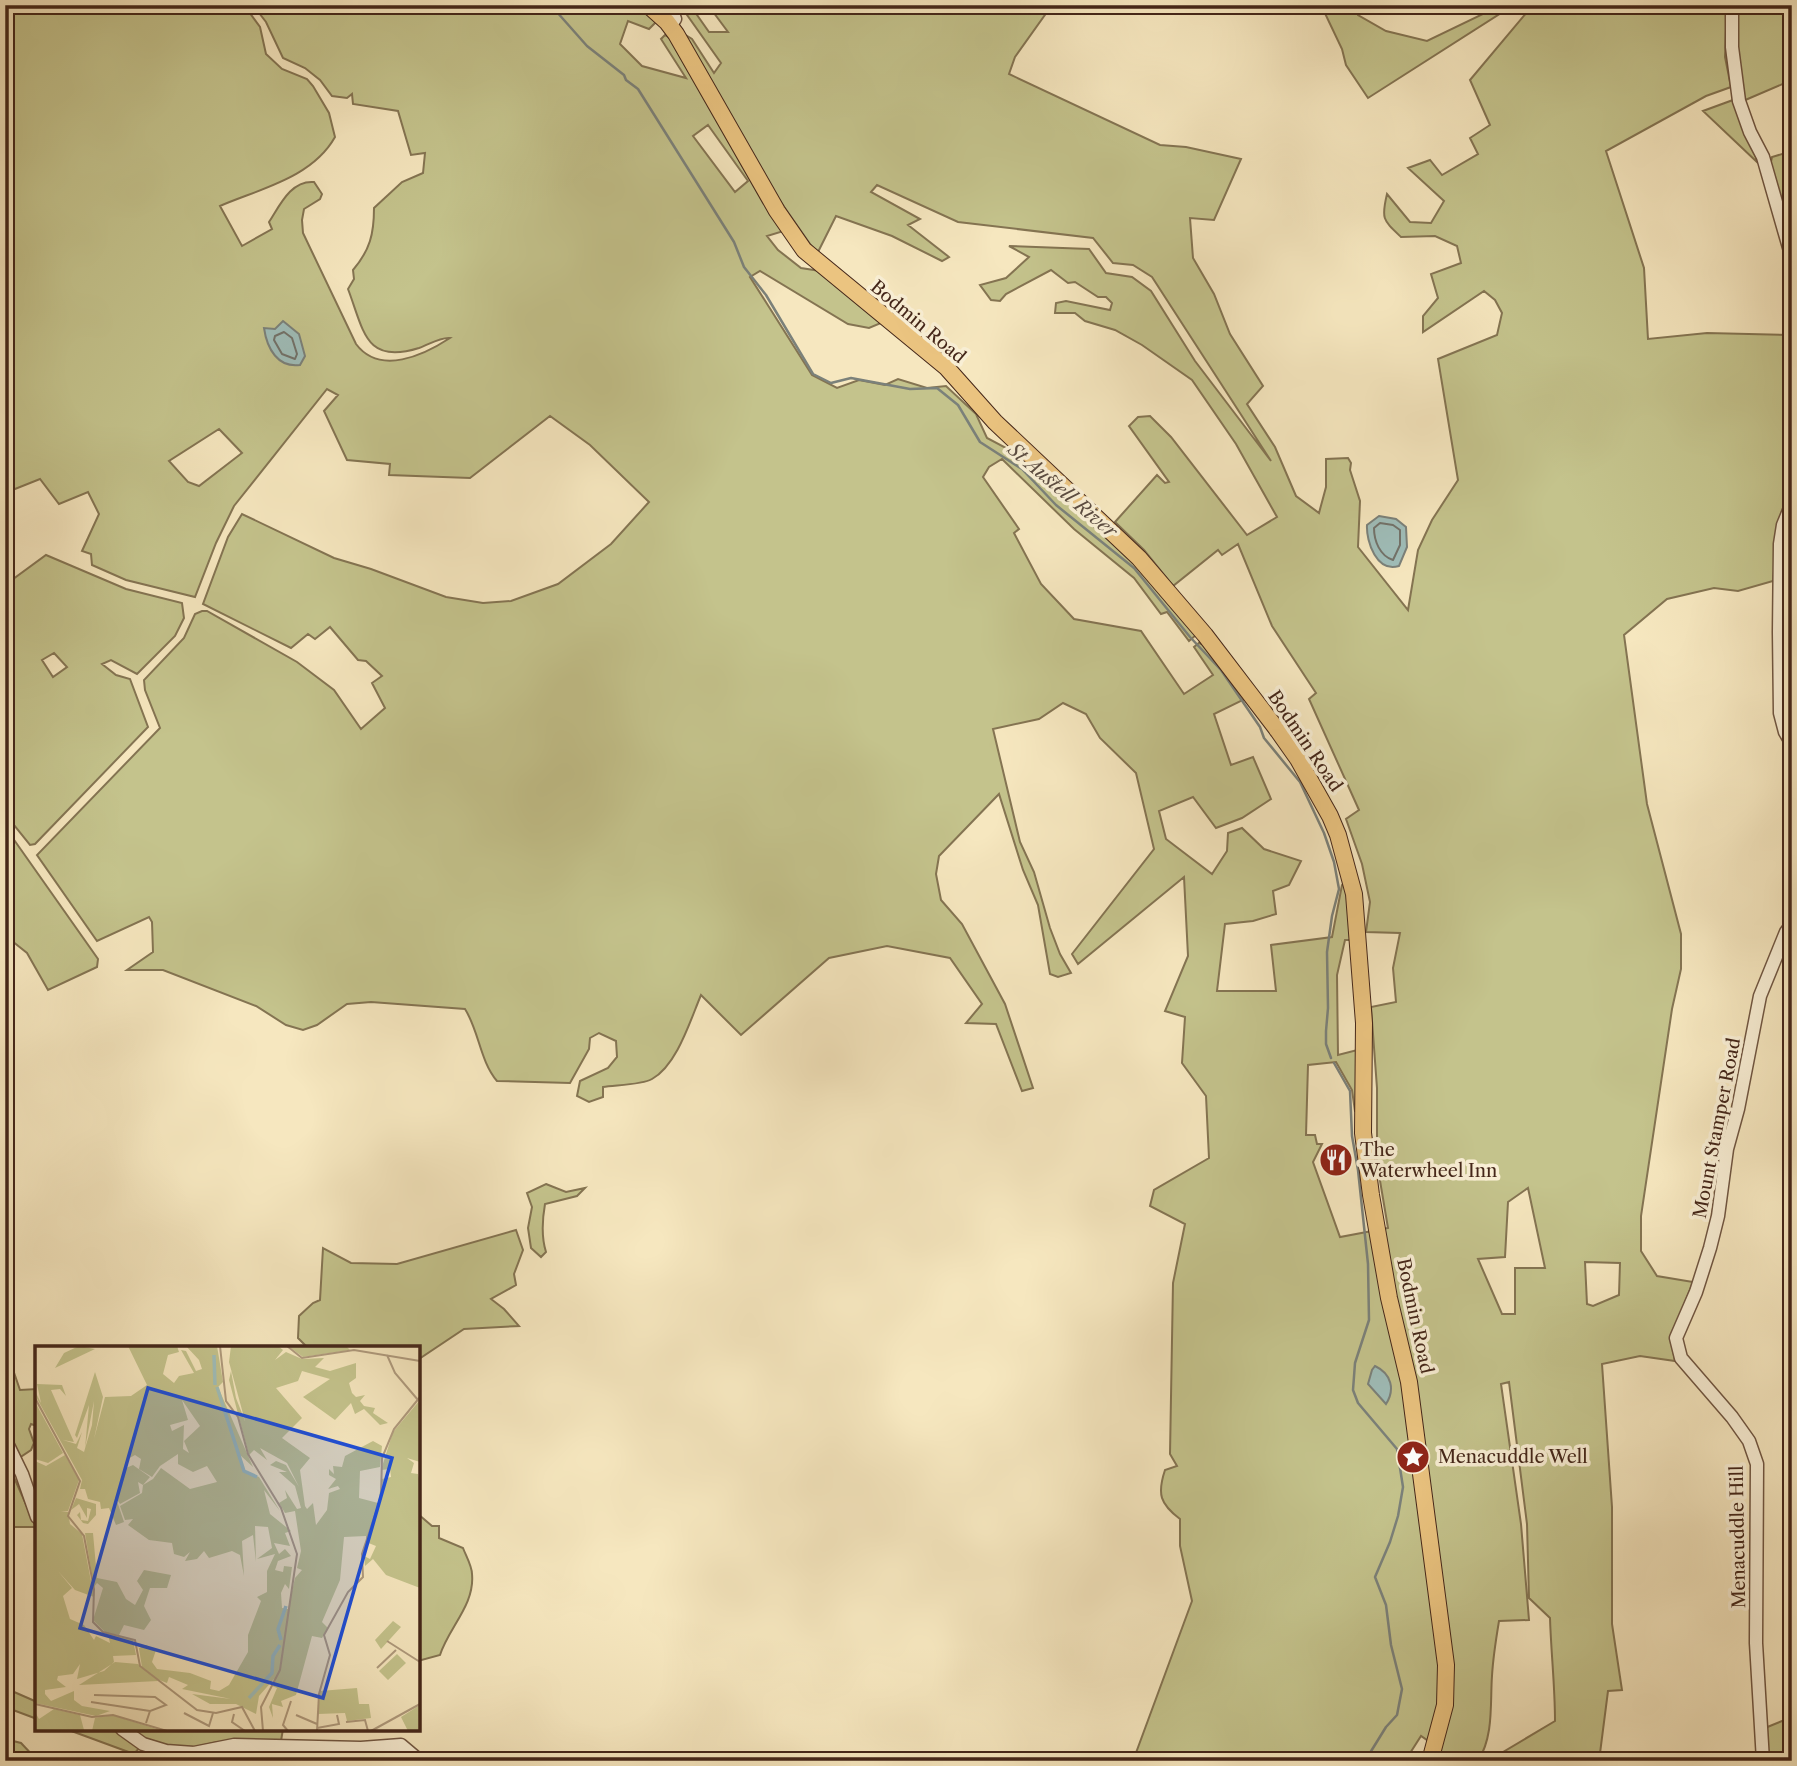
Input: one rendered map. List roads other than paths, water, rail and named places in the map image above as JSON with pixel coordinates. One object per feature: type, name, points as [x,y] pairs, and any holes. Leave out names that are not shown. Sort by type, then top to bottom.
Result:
[{"type":"main road","name":"Bodmin Road","points":[[648,5],[670,26],[777,211],[804,250],[946,367],[995,422],[1139,558],[1205,635],[1276,728],[1298,759],[1339,835],[1354,894],[1364,1023],[1363,1133],[1389,1298],[1409,1382],[1446,1665],[1445,1705],[1430,1761]]},
{"type":"street","points":[[670,5],[675,19],[670,26]]},
{"type":"street","points":[[1732,5],[1732,47],[1739,100],[1750,132],[1763,157],[1792,258]]},
{"type":"street","points":[[1792,503],[1783,525],[1780,544],[1779,619],[1780,713],[1785,732],[1792,744]]},
{"type":"street","name":"Mount Stamper Road","points":[[1676,1338],[1696,1292],[1718,1216],[1727,1149],[1738,1109],[1760,996],[1786,932],[1792,924]]},
{"type":"street","name":"Menacuddle Hill","points":[[1676,1338],[1681,1358],[1732,1417],[1749,1441],[1757,1464],[1756,1643],[1763,1761]]},
{"type":"street","points":[[5,1439],[23,1474],[35,1511]]},
{"type":"street","points":[[125,1731],[142,1744],[166,1751],[194,1753],[234,1745],[361,1748],[401,1745],[420,1760]]},
{"type":"water","points":[[283,321],[299,334],[305,356],[300,365],[280,360],[268,343],[264,328],[275,329]]},
{"type":"water","points":[[1379,516],[1396,519],[1406,527],[1407,547],[1399,566],[1391,567],[1379,561],[1368,540],[1367,525]]},
{"type":"water","points":[[1375,1366],[1385,1373],[1390,1383],[1386,1404],[1368,1384]]},
{"type":"waterway","name":"St Austell River","points":[[554,5],[556,11],[587,46],[638,89],[734,242],[744,267],[766,295],[813,374],[831,383],[851,378],[910,389],[937,388],[958,405],[980,442],[1022,469],[1056,505],[1134,568],[1190,637],[1221,670],[1260,727],[1264,738],[1300,782],[1324,833],[1334,862],[1339,889],[1327,952],[1326,1044],[1331,1058]]},
{"type":"waterway","name":"St Austell River","points":[[1334,1063],[1350,1091],[1352,1136],[1368,1264],[1369,1320],[1355,1363],[1353,1390],[1358,1403],[1397,1449],[1403,1487],[1390,1542],[1375,1577],[1386,1605],[1391,1645],[1402,1689],[1397,1715],[1386,1727],[1365,1761]]},
{"type":"place","name":"The Waterwheel Inn","points":[[1336,1160]]},
{"type":"place","name":"Menacuddle Well","points":[[1413,1457]]}]
